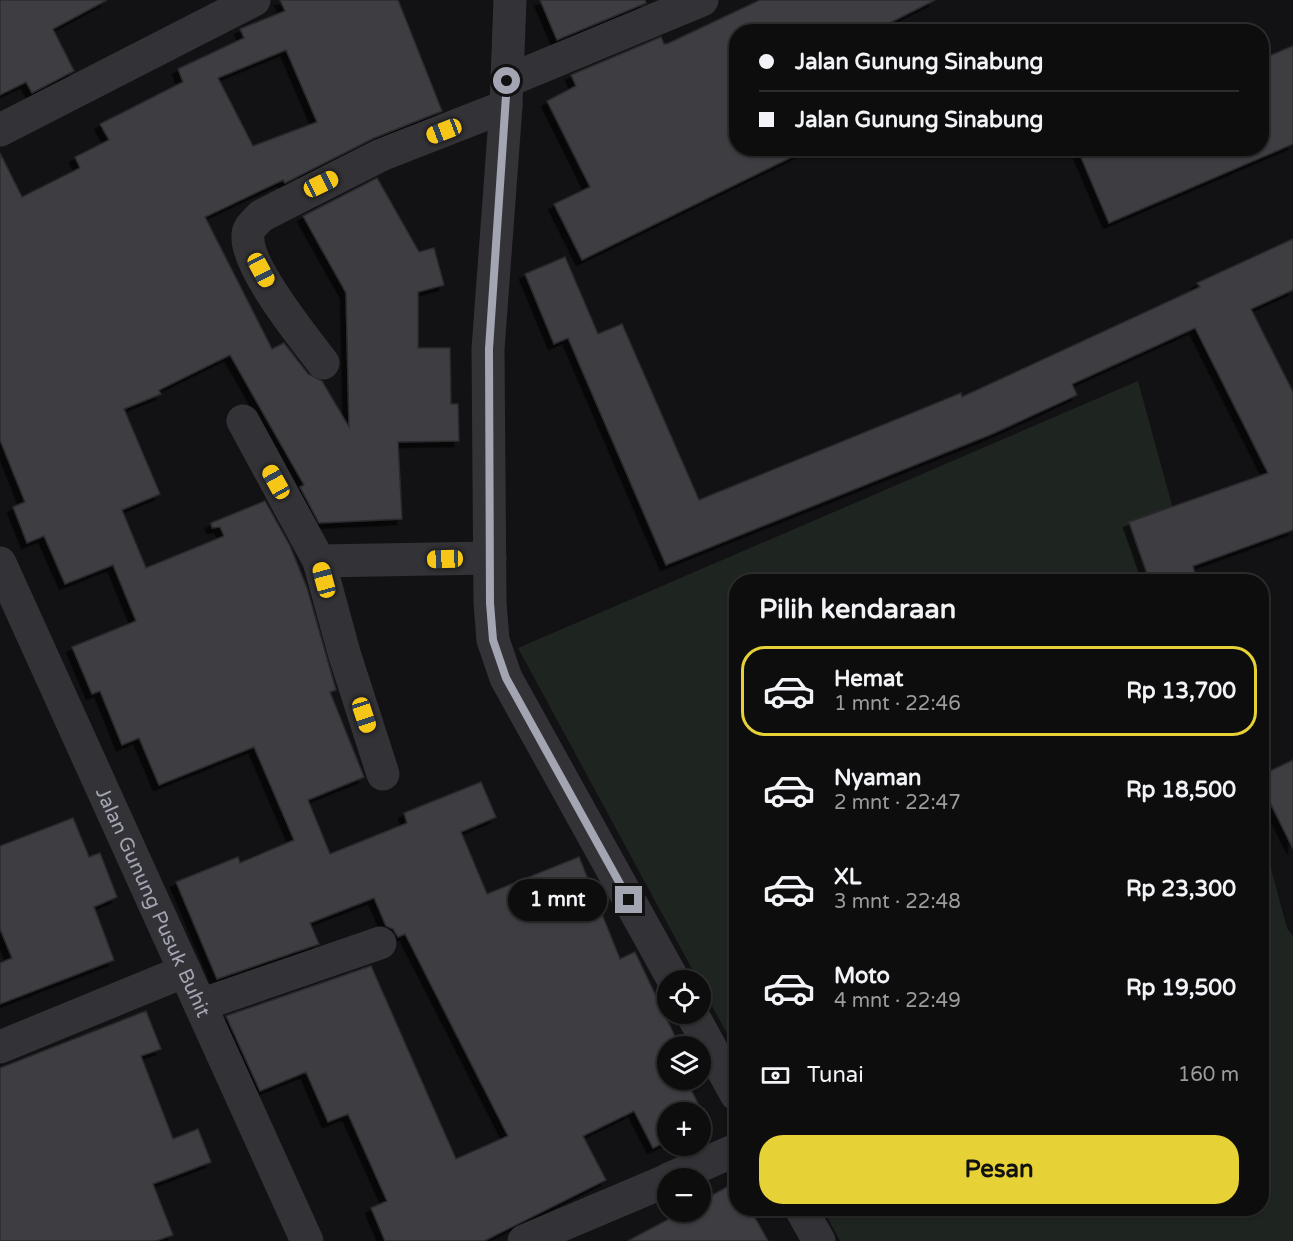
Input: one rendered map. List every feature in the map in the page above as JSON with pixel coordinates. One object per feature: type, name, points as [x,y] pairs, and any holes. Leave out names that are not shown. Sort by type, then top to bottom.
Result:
[{"type":"street","points":[[0,130],[254,0]]},
{"type":"street","points":[[510,0],[507,94],[489,349],[490,558],[493,640],[506,678],[668,970]]},
{"type":"street","points":[[323,363],[278,303],[252,254],[248,243],[250,229],[261,216],[381,155],[702,0]]},
{"type":"street","points":[[243,421],[319,561],[345,656],[382,774]]},
{"type":"street","points":[[319,561],[490,558]]},
{"type":"street","name":"Jalan Gunung Pusuk Buhit","points":[[0,563],[307,1241]]},
{"type":"street","points":[[200,1005],[380,943]]},
{"type":"street","points":[[0,1047],[185,971]]},
{"type":"street","points":[[698,1024],[729,1081]]},
{"type":"street","points":[[694,1168],[729,1153]]},
{"type":"street","points":[[524,1241],[657,1184]]},
{"type":"street","points":[[805,1216],[819,1241]]},
{"type":"shaded area","points":[[1138,381],[1191,574],[729,574],[729,1037],[711,1004],[711,970],[693,970],[518,648]]},
{"type":"shaded area","points":[[1269,861],[1287,928],[1293,936],[1293,1241],[840,1241],[827,1216],[1269,1216]]},
{"type":"building","points":[[0,0],[107,0],[53,29],[74,71],[32,93],[26,82],[0,95]]},
{"type":"building","points":[[280,0],[398,0],[442,111],[374,138],[285,183],[283,180],[205,217],[272,349],[284,343],[308,374],[322,381],[349,427],[346,293],[303,216],[377,178],[419,252],[434,248],[444,285],[418,292],[418,348],[450,348],[451,404],[458,404],[459,441],[398,442],[402,519],[319,523],[300,487],[304,485],[230,355],[159,390],[161,394],[124,409],[160,494],[122,510],[146,568],[224,536],[220,527],[212,528],[211,523],[265,501],[290,546],[307,588],[336,690],[330,692],[364,777],[308,800],[330,854],[407,823],[404,813],[481,782],[496,817],[461,832],[487,894],[579,857],[620,959],[635,952],[657,998],[657,1024],[669,1024],[675,1036],[657,1036],[657,1090],[691,1090],[697,1102],[657,1102],[657,1146],[653,1148],[634,1111],[583,1136],[606,1180],[484,1241],[385,1241],[371,1208],[387,1201],[348,1114],[328,1122],[306,1072],[260,1091],[226,1016],[371,966],[456,1159],[508,1136],[405,934],[398,937],[393,929],[386,926],[374,898],[310,923],[319,944],[217,979],[176,882],[238,857],[240,863],[294,840],[254,747],[159,785],[139,738],[122,745],[100,691],[92,694],[72,647],[136,621],[113,565],[65,584],[44,536],[27,543],[13,507],[25,502],[0,440],[0,153],[22,197],[80,168],[75,157],[109,140],[100,124],[183,82],[178,69],[244,38],[240,29],[285,11]],"holes":[[[286,50],[317,122],[253,146],[218,78]]]},
{"type":"building","points":[[540,0],[645,0],[646,3],[557,40]]},
{"type":"building","points":[[760,0],[935,0],[888,24],[729,24],[729,156],[794,156],[582,260],[554,204],[590,187],[547,101],[576,86],[571,75],[661,37],[664,44]]},
{"type":"building","points":[[1293,46],[1293,144],[1269,154],[1269,56]]},
{"type":"building","points":[[1080,156],[1265,156],[1109,223]]},
{"type":"building","points":[[1293,239],[1293,290],[1251,309],[1293,392],[1293,530],[1193,566],[1195,574],[1147,574],[1129,522],[1268,473],[1195,328],[1072,384],[1077,395],[992,434],[666,565],[568,338],[554,344],[525,274],[565,257],[598,334],[622,324],[699,500],[961,393],[962,397],[1200,287],[1197,283]]},
{"type":"building","points":[[1293,760],[1293,849],[1269,800],[1269,772]]},
{"type":"building","points":[[73,818],[89,857],[100,853],[117,897],[94,907],[114,960],[0,1004],[0,963],[12,958],[0,929],[0,846]]},
{"type":"building","points":[[146,1011],[161,1049],[141,1056],[173,1139],[198,1129],[211,1162],[153,1184],[173,1235],[156,1241],[0,1241],[0,1068]]},
{"type":"building","points":[[729,1186],[729,1216],[754,1216],[768,1241],[628,1241],[663,1222],[711,1222],[711,1196]]},
{"type":"route","points":[[507,81],[489,349],[490,603],[493,640],[506,678],[629,900]]}]
